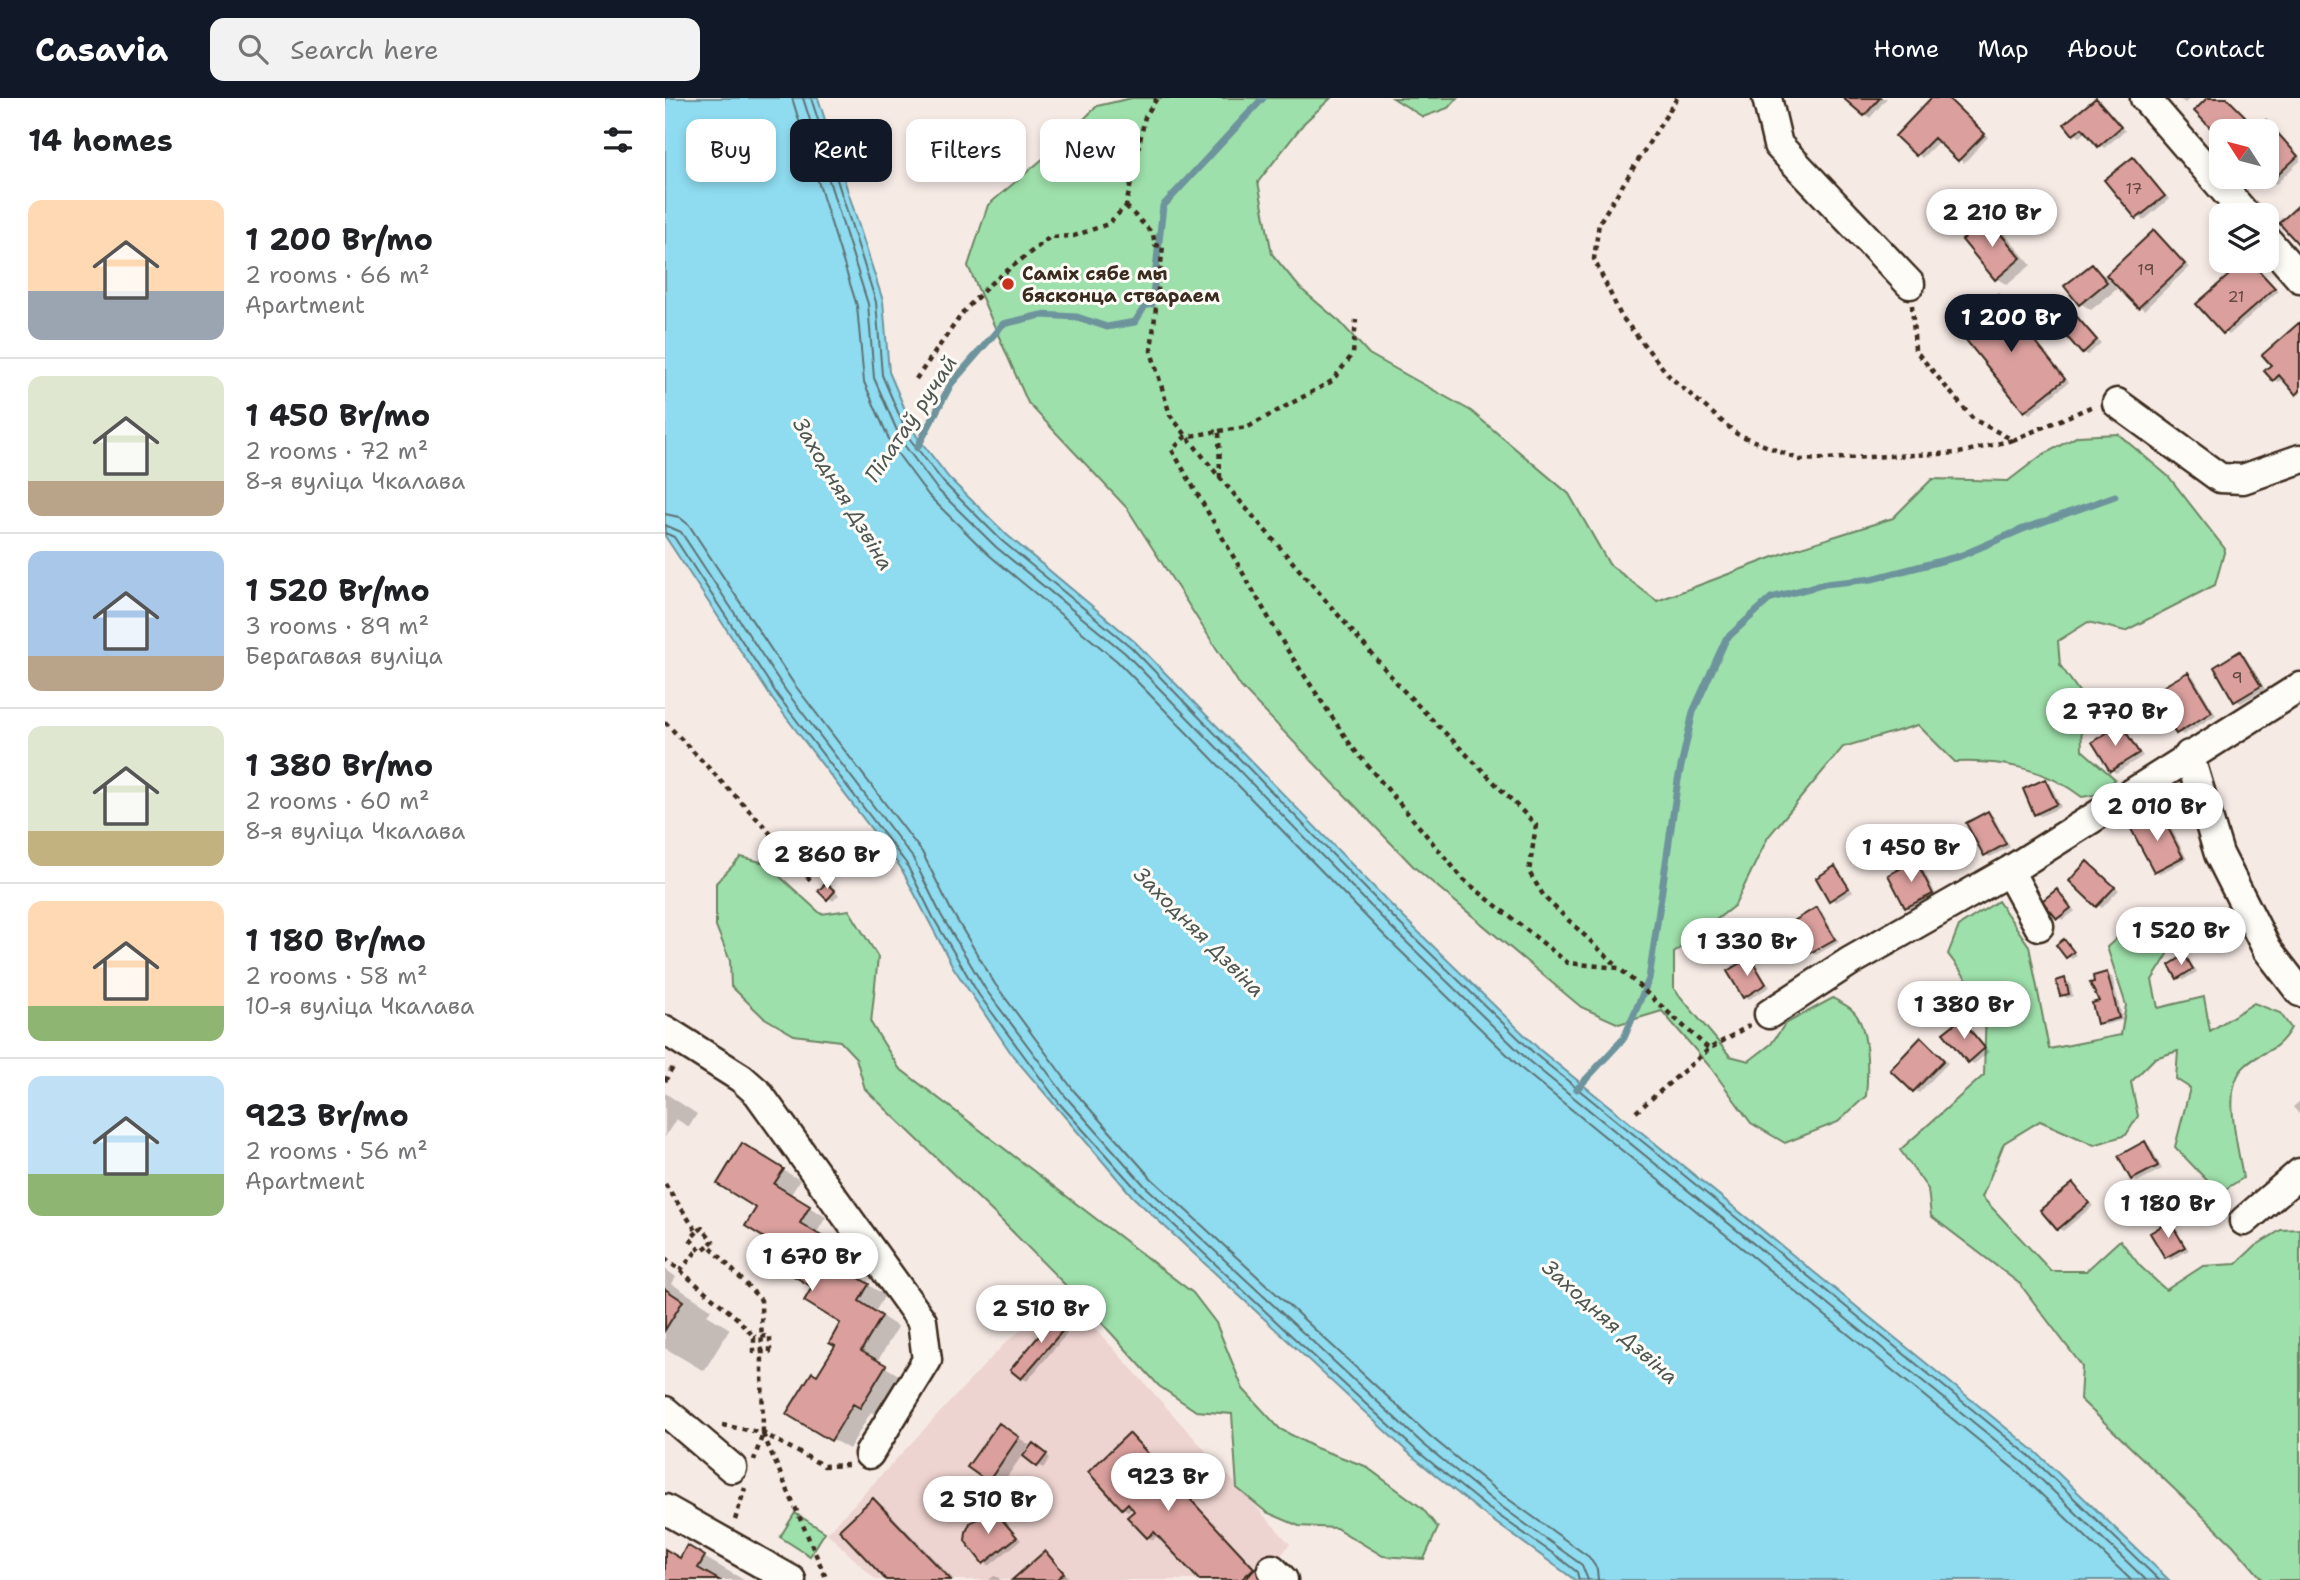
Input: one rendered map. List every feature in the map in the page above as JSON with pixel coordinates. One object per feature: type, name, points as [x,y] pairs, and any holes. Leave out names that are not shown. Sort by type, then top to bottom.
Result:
[{"type":"street","points":[[1767,98],[1777,145],[1809,174],[1910,284]]},
{"type":"street","points":[[2145,98],[2236,203]]},
{"type":"street","points":[[2279,254],[2300,278]]},
{"type":"street","points":[[2117,402],[2220,478],[2243,479],[2300,459]]},
{"type":"street","points":[[1769,1014],[1849,962],[2009,871],[2300,687]]},
{"type":"street","points":[[2189,755],[2218,854],[2267,949],[2300,992]]},
{"type":"street","points":[[2009,871],[2039,926]]},
{"type":"street","points":[[665,1030],[741,1078],[758,1093],[922,1321],[927,1360],[862,1456]]},
{"type":"street","points":[[2244,1220],[2300,1173]]},
{"type":"street","points":[[674,1427],[743,1474]]},
{"type":"street","points":[[665,1509],[791,1580]]},
{"type":"path","points":[[916,379],[964,311],[990,284],[1050,237],[1074,236],[1108,224],[1126,206],[1145,117],[1157,98]]},
{"type":"path","points":[[1677,98],[1599,223],[1594,258],[1621,316],[1670,377],[1737,435],[1800,460],[1959,453],[2013,440],[2092,406],[2117,402]]},
{"type":"path","points":[[1126,206],[1151,232],[1155,245],[1163,246],[1151,351],[1170,415],[1185,437],[1403,690],[1536,825],[1529,872],[1545,898],[1709,1049]]},
{"type":"path","points":[[1151,232],[1157,228]]},
{"type":"path","points":[[1910,284],[1915,350],[1973,419],[2013,440]]},
{"type":"path","points":[[1356,320],[1353,354],[1332,381],[1248,427],[1185,437],[1172,450],[1174,456],[1286,648],[1352,747],[1464,880],[1567,963],[1619,968]]},
{"type":"path","points":[[1219,431],[1220,478]]},
{"type":"path","points":[[665,722],[763,825],[810,880]]},
{"type":"path","points":[[1636,1112],[1709,1049],[1769,1014]]},
{"type":"path","points":[[665,1184],[697,1232]]},
{"type":"path","points":[[702,1228],[713,1241],[709,1245],[701,1251],[690,1238],[702,1228]]},
{"type":"path","points":[[709,1245],[761,1300],[761,1337]]},
{"type":"path","points":[[680,1271],[699,1248]]},
{"type":"path","points":[[665,1258],[738,1319],[754,1337],[754,1352],[769,1352],[770,1336],[754,1337]]},
{"type":"path","points":[[761,1352],[763,1433],[827,1580]]},
{"type":"path","points":[[674,1427],[707,1422],[763,1433],[824,1466],[851,1465],[862,1456]]},
{"type":"path","points":[[727,1544],[743,1474],[763,1433]]},
{"type":"shaded area","points":[[1065,1295],[1290,1544],[1268,1572],[1275,1580],[876,1580],[827,1533],[1005,1343]]},
{"type":"green space","points":[[1132,98],[1331,98],[1305,122],[1258,182],[1272,254],[1300,288],[1340,322],[1369,354],[1471,411],[1569,494],[1609,564],[1657,601],[1795,549],[1893,518],[1932,479],[2008,481],[2042,455],[2078,436],[2118,434],[2169,477],[2225,549],[2215,585],[2125,631],[2088,622],[2058,641],[2060,665],[2080,693],[2082,750],[2115,779],[2105,793],[2082,797],[2053,779],[2021,768],[1955,762],[1918,725],[1843,747],[1768,837],[1735,905],[1674,953],[1674,989],[1730,1056],[1749,1061],[1771,1044],[1785,1024],[1833,998],[1852,1010],[1858,1017],[1865,1038],[1866,1096],[1838,1122],[1785,1143],[1751,1123],[1711,1068],[1662,1011],[1619,1024],[1581,1007],[1414,867],[1241,687],[1127,508],[1028,403],[968,266],[988,205],[1015,182],[1026,182],[1026,173],[1040,161],[1040,182],[1140,182],[1140,119],[1084,119],[1097,106]]},
{"type":"green space","points":[[1393,98],[1457,98],[1448,108],[1423,117]]},
{"type":"green space","points":[[741,857],[765,863],[821,914],[849,910],[878,957],[871,1023],[899,1068],[1193,1293],[1216,1323],[1243,1389],[1280,1429],[1316,1448],[1365,1466],[1422,1508],[1438,1528],[1424,1559],[1383,1556],[1336,1528],[1299,1526],[1266,1512],[1237,1488],[1232,1414],[1196,1411],[1159,1386],[1092,1312],[1001,1220],[865,1089],[856,1058],[840,1041],[794,1035],[763,1017],[731,986],[730,961],[716,926],[716,883]]},
{"type":"green space","points":[[1998,901],[2029,946],[2049,1049],[2121,1035],[2126,1005],[2107,947],[2134,923],[2159,928],[2172,948],[2152,980],[2158,1008],[2204,997],[2210,1031],[2254,1003],[2280,1013],[2291,1028],[2280,1043],[2251,1061],[2238,1076],[2232,1103],[2243,1178],[2219,1193],[2175,1147],[2190,1088],[2176,1079],[2178,1051],[2155,1058],[2131,1082],[2138,1116],[2126,1135],[2094,1145],[2040,1121],[2004,1143],[1982,1197],[2051,1271],[2086,1271],[2120,1240],[2140,1266],[2166,1290],[2203,1266],[2236,1264],[2255,1246],[2281,1230],[2300,1229],[2300,1580],[2263,1580],[2233,1545],[2080,1399],[2082,1366],[2020,1284],[1931,1216],[1928,1189],[1900,1150],[1984,1075],[1986,1005],[1948,954],[1959,926]]},
{"type":"green space","points":[[795,1513],[825,1532],[810,1556],[780,1537]]},
{"type":"water","name":"Заходняя Дзвіна","points":[[665,98],[818,98],[825,119],[790,119],[790,182],[845,182],[883,301],[889,372],[916,435],[949,478],[1007,535],[1135,642],[1403,917],[1540,1050],[2037,1453],[2169,1580],[1575,1580],[1481,1512],[1412,1456],[1133,1197],[1013,1056],[953,967],[901,868],[773,700],[665,536]]},
{"type":"building","points":[[1843,98],[1880,98],[1864,116]]},
{"type":"building","points":[[1931,98],[1948,98],[1985,134],[1958,161],[1934,138],[1916,156],[1895,136]]},
{"type":"building","points":[[2096,98],[2121,127],[2098,147],[2082,128],[2073,135],[2064,124]]},
{"type":"building","points":[[2207,98],[2227,98],[2245,116],[2242,119],[2209,119],[2209,127],[2194,111]]},
{"type":"building","points":[[2279,135],[2298,156],[2279,174]]},
{"type":"building","points":[[2133,157],[2165,196],[2136,219],[2104,180]]},
{"type":"building","points":[[2300,204],[2300,246],[2279,223]]},
{"type":"building","points":[[1988,219],[2021,258],[1995,280],[1962,240]]},
{"type":"building","points":[[2154,230],[2185,264],[2138,308],[2106,275]]},
{"type":"building","points":[[2092,264],[2107,282],[2079,305],[2064,286]]},
{"type":"building","points":[[2231,273],[2261,273],[2275,288],[2223,334],[2196,304]]},
{"type":"building","points":[[1998,295],[2065,379],[2024,412],[1957,329]]},
{"type":"building","points":[[2064,302],[2097,340],[2082,354],[2049,316]]},
{"type":"building","points":[[2300,322],[2300,391],[2296,395],[2279,375],[2273,381],[2264,371],[2271,365],[2262,355]]},
{"type":"building","points":[[2240,651],[2261,686],[2234,702],[2214,667]]},
{"type":"building","points":[[2188,672],[2212,712],[2176,734],[2152,693]]},
{"type":"building","points":[[2121,724],[2139,753],[2110,771],[2092,742]]},
{"type":"building","points":[[2045,779],[2057,804],[2034,815],[2023,789]]},
{"type":"building","points":[[1988,811],[2006,844],[1984,856],[1966,823]]},
{"type":"building","points":[[2161,814],[2183,857],[2154,872],[2131,829]]},
{"type":"building","points":[[1916,860],[1933,894],[1905,908],[1888,875]]},
{"type":"building","points":[[2087,861],[2115,887],[2096,907],[2069,881]]},
{"type":"building","points":[[1835,866],[1849,888],[1829,901],[1816,878]]},
{"type":"building","points":[[826,883],[835,891],[827,900],[818,891]]},
{"type":"building","points":[[2057,889],[2071,908],[2057,919],[2042,901]]},
{"type":"building","points":[[1817,907],[1835,939],[1810,953],[1792,922]]},
{"type":"building","points":[[2064,939],[2074,952],[2066,958],[2056,945]]},
{"type":"building","points":[[2185,955],[2193,969],[2177,979],[2169,965]]},
{"type":"building","points":[[1750,957],[1766,984],[1743,998],[1727,971]]},
{"type":"building","points":[[2107,972],[2119,1018],[2097,1024],[2092,1003],[2099,1001],[2090,983],[2094,982],[2093,976]]},
{"type":"building","points":[[2065,978],[2069,994],[2060,996],[2056,981]]},
{"type":"building","points":[[1961,1019],[1985,1048],[1968,1063],[1943,1033]]},
{"type":"building","points":[[1921,1037],[1944,1060],[1913,1092],[1890,1070]]},
{"type":"building","points":[[2145,1141],[2158,1166],[2131,1180],[2118,1156]]},
{"type":"building","points":[[742,1143],[784,1169],[774,1184],[810,1206],[800,1223],[838,1246],[829,1260],[869,1284],[859,1301],[882,1316],[861,1351],[886,1365],[860,1408],[853,1404],[831,1441],[786,1414],[812,1372],[817,1375],[835,1346],[829,1343],[840,1323],[804,1301],[812,1287],[772,1263],[781,1248],[745,1226],[756,1208],[717,1184]]},
{"type":"building","points":[[2073,1183],[2089,1203],[2057,1230],[2040,1210]]},
{"type":"building","points":[[2170,1221],[2185,1247],[2165,1258],[2150,1233]]},
{"type":"building","points":[[665,1289],[683,1301],[665,1330]]},
{"type":"building","points":[[1060,1311],[1071,1321],[1021,1379],[1010,1370]]},
{"type":"building","points":[[999,1423],[1019,1437],[988,1482],[967,1467]]},
{"type":"building","points":[[1129,1433],[1254,1568],[1241,1580],[1199,1580],[1154,1532],[1147,1538],[1127,1517],[1134,1511],[1128,1503],[1122,1509],[1088,1472]]},
{"type":"building","points":[[1033,1443],[1047,1454],[1037,1467],[1023,1456]]},
{"type":"building","points":[[873,1498],[951,1580],[886,1580],[839,1530]]},
{"type":"building","points":[[989,1512],[999,1516],[1017,1537],[983,1564],[965,1541],[966,1532],[970,1523]]},
{"type":"building","points":[[687,1545],[705,1556],[698,1568],[719,1580],[665,1580],[665,1549],[680,1558]]},
{"type":"building","points":[[1045,1551],[1064,1573],[1056,1580],[1012,1580]]},
{"type":"building","points":[[1260,1563],[1279,1580],[1245,1580]]},
{"type":"waterway","name":"Пілатаў ручай","points":[[917,448],[951,384],[1003,324],[1041,315],[1077,317],[1107,327],[1135,322],[1145,306],[1152,304],[1163,206],[1263,98]]},
{"type":"waterway","points":[[1577,1089],[1624,1038],[1649,979],[1678,780],[1693,712],[1726,639],[1771,598],[1825,584],[1872,579],[1960,556],[2023,529],[2115,496]]},
{"type":"place","name":"Саміх сябе мы бясконца ствараем","points":[[1008,284]]}]
